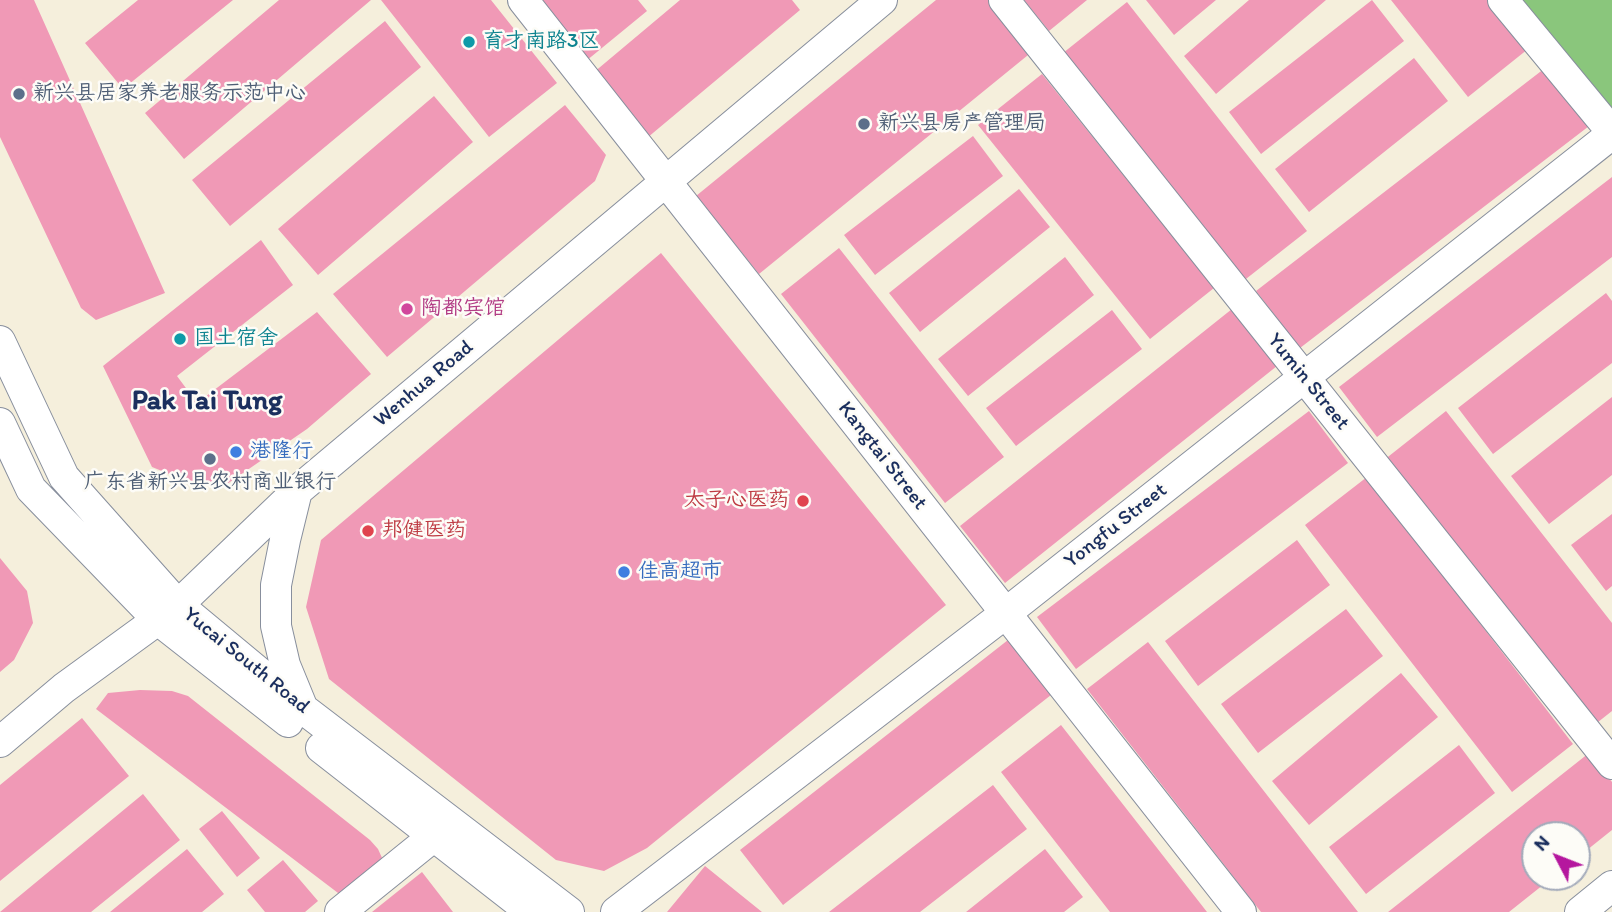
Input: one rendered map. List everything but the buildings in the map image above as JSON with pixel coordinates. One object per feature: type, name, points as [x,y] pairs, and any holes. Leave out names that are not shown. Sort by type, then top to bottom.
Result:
[{"type":"street","name":"Kangtai Street","points":[[523,0],[1241,912]]},
{"type":"street","name":"Wenhua Road","points":[[0,742],[64,688],[168,612],[297,491],[882,0]]},
{"type":"street","name":"Yumin Street","points":[[1004,0],[1612,764]]},
{"type":"street","points":[[1503,0],[1612,133]]},
{"type":"street","name":"Yongfu Street","points":[[616,912],[1006,613],[1612,133]]},
{"type":"street","name":"Yucai South Road","points":[[0,341],[64,477],[168,612],[302,708],[569,912]]},
{"type":"street","name":"Yucai South Road","points":[[0,424],[8,454],[31,489],[168,612],[434,836],[531,912]]},
{"type":"street","points":[[297,491],[276,585],[276,626],[285,665],[302,708]]},
{"type":"street","points":[[340,912],[434,836]]},
{"type":"street","points":[[1580,912],[1612,886]]},
{"type":"green space","points":[[1503,0],[1612,0],[1612,132]]},
{"type":"place","name":"育才南路3区","points":[[469,42]]},
{"type":"place","name":"新兴县居家养老服务示范中心","points":[[19,94]]},
{"type":"place","name":"新兴县房产管理局","points":[[864,124]]},
{"type":"place","name":"陶都宾馆","points":[[407,309]]},
{"type":"place","name":"国土宿舍","points":[[180,339]]},
{"type":"place","name":"港隆行","points":[[236,452]]},
{"type":"place","name":"广东省新兴县农村商业银行","points":[[210,459]]},
{"type":"place","name":"太子心医药","points":[[803,501]]},
{"type":"place","name":"邦健医药","points":[[368,531]]},
{"type":"place","name":"佳高超市","points":[[624,572]]},
{"type":"district","name":"Pak Tai Tung","points":[[207,402]]}]
